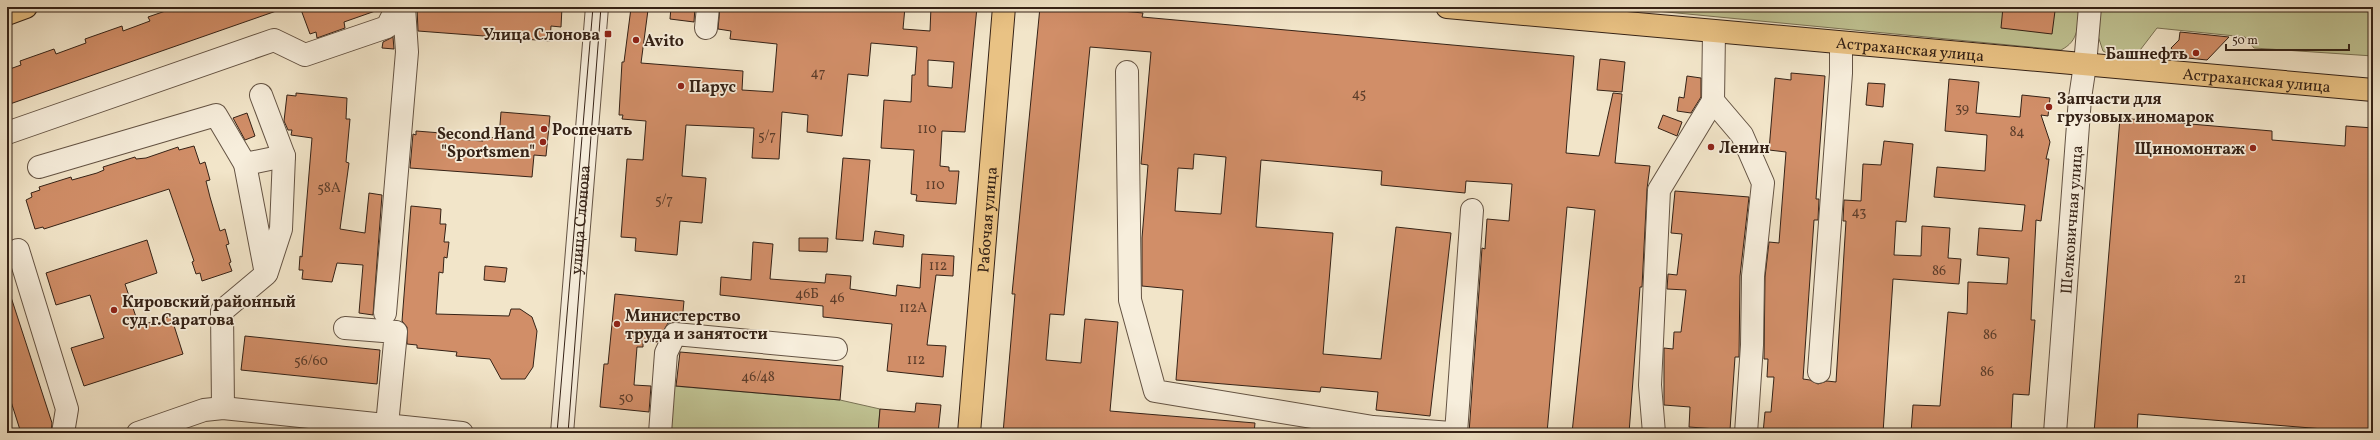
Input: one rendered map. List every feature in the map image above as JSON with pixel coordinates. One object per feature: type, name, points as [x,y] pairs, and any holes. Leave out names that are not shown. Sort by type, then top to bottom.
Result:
[{"type":"main road","points":[[7,14],[26,7]]},
{"type":"main road","name":"Рабочая улица","points":[[969,433],[1004,7]]},
{"type":"main road","name":"Астраханская улица","points":[[1447,7],[1583,13],[1714,32],[2085,66],[2373,90]]},
{"type":"street","points":[[7,134],[274,40],[305,55],[387,27],[397,7]]},
{"type":"street","points":[[385,313],[407,52],[404,7]]},
{"type":"street","name":"улица Слонова","points":[[562,433],[597,7]]},
{"type":"street","points":[[706,28],[708,7]]},
{"type":"street","name":"Шелковичная улица","points":[[2055,433],[2080,98],[2085,66],[2090,7]]},
{"type":"street","points":[[1654,433],[1650,385],[1659,190],[1713,102],[1714,32]]},
{"type":"street","points":[[1819,372],[1841,81],[1841,44]]},
{"type":"street","points":[[1127,72],[1130,300],[1155,391],[1310,424],[1372,430],[1451,433]]},
{"type":"street","points":[[223,408],[222,311],[266,274],[281,229],[284,156],[261,95]]},
{"type":"street","points":[[1713,102],[1742,135],[1763,183],[1753,276],[1752,345],[1746,433]]},
{"type":"street","points":[[39,167],[216,115],[245,164],[266,274]]},
{"type":"street","points":[[245,164],[284,156]]},
{"type":"street","points":[[1456,433],[1472,210]]},
{"type":"street","points":[[18,250],[67,409],[63,433]]},
{"type":"street","points":[[345,328],[396,332],[387,425]]},
{"type":"street","points":[[660,433],[666,354],[675,334],[836,349]]},
{"type":"street","points":[[138,433],[204,410],[223,408],[284,425],[387,425],[462,433]]},
{"type":"green space","points":[[1615,7],[2079,7],[2078,27],[2074,37],[2067,46],[2061,50]]},
{"type":"green space","points":[[2100,7],[2373,7],[2373,56],[2254,48],[2245,37],[2157,28],[2134,58],[2115,57],[2103,51],[2098,36]]},
{"type":"green space","points":[[673,386],[840,400],[880,409],[878,433],[670,433]]},
{"type":"building","points":[[177,7],[282,7],[282,9],[7,105],[7,70],[21,65],[20,61],[54,49],[56,54],[86,43],[85,39],[122,26],[123,31],[150,21],[148,17]]},
{"type":"building","points":[[300,7],[381,7],[381,9],[344,22],[345,28],[317,38],[316,32],[310,34]]},
{"type":"building","points":[[417,7],[562,7],[561,27],[551,26],[550,41],[418,31]]},
{"type":"building","points":[[671,7],[695,7],[694,22],[670,19]]},
{"type":"building","points":[[720,7],[905,7],[903,29],[930,31],[931,7],[977,7],[965,132],[942,131],[940,166],[949,167],[949,171],[959,171],[956,204],[916,201],[917,195],[911,194],[914,150],[881,148],[884,100],[911,102],[912,75],[915,75],[917,47],[871,43],[868,76],[848,74],[842,136],[807,132],[808,115],[782,112],[779,159],[752,158],[754,128],[686,125],[682,176],[706,178],[702,223],[680,221],[677,255],[635,251],[636,238],[621,237],[627,159],[643,160],[646,121],[622,119],[623,115],[619,115],[622,62],[624,62],[631,8],[648,10],[641,63],[743,71],[742,90],[773,92],[777,44],[730,39],[731,31],[718,29]],"holes":[[[928,60],[954,62],[952,88],[928,86]]]},
{"type":"building","points":[[1040,7],[1080,7],[1143,13],[1142,17],[1574,56],[1566,153],[1599,156],[1613,93],[1622,94],[1615,163],[1650,166],[1647,189],[1642,287],[1640,287],[1629,433],[1572,433],[1595,210],[1567,207],[1547,433],[1469,433],[1482,248],[1485,249],[1487,219],[1509,221],[1512,184],[1466,181],[1465,193],[1381,185],[1382,171],[1261,160],[1256,227],[1333,233],[1323,354],[1381,359],[1396,227],[1451,233],[1430,416],[1376,410],[1378,392],[1321,387],[1320,392],[1176,380],[1183,290],[1142,286],[1142,238],[1148,165],[1141,164],[1151,52],[1090,47],[1064,315],[1050,314],[1046,360],[1081,363],[1085,319],[1118,322],[1110,411],[1255,423],[1254,433],[1003,433],[1015,294],[1012,294]],"holes":[[[1194,154],[1226,157],[1221,214],[1175,211],[1178,168],[1193,169]]]},
{"type":"building","points":[[2003,7],[2055,11],[2052,34],[2001,28]]},
{"type":"building","points":[[2180,32],[2229,37],[2207,60],[2178,57],[2171,48],[2179,40]]},
{"type":"building","points":[[393,37],[394,49],[382,48],[383,42]]},
{"type":"building","points":[[1600,59],[1625,62],[1622,92],[1597,90]]},
{"type":"building","points":[[1791,73],[1825,76],[1816,199],[1819,199],[1818,220],[1814,220],[1803,379],[1810,380],[1818,384],[1827,381],[1836,382],[1846,221],[1843,221],[1844,200],[1861,201],[1863,164],[1881,165],[1884,141],[1913,144],[1906,222],[1896,221],[1894,255],[1921,256],[1922,226],[1950,228],[1948,258],[1961,259],[1959,284],[1893,279],[1883,433],[1763,433],[1765,412],[1771,412],[1774,377],[1767,377],[1768,359],[1764,359],[1765,277],[1769,242],[1779,243],[1786,152],[1769,150],[1775,78],[1791,80]]},
{"type":"building","points":[[1687,76],[1701,78],[1701,97],[1691,113],[1677,111],[1679,97],[1684,98]]},
{"type":"building","points":[[1949,79],[1979,82],[1976,113],[2020,117],[2022,95],[2050,98],[2048,116],[2041,115],[2050,142],[2046,159],[2049,159],[2041,221],[2036,220],[2031,320],[2035,320],[2029,395],[2013,394],[2011,433],[1911,433],[1913,405],[1940,406],[1948,312],[1967,314],[1968,282],[2007,284],[2009,258],[1977,255],[1979,228],[2022,231],[2025,205],[1934,197],[1937,167],[1985,171],[1987,135],[1945,131]]},
{"type":"building","points":[[1868,83],[1885,84],[1883,107],[1866,105]]},
{"type":"building","points":[[296,93],[347,98],[346,119],[350,119],[346,162],[349,163],[340,229],[365,233],[369,193],[382,195],[373,315],[359,313],[363,265],[337,263],[332,282],[302,279],[303,270],[299,270],[300,256],[302,257],[312,138],[291,135],[292,130],[288,130],[284,121],[287,95],[296,96]]},
{"type":"building","points":[[501,112],[550,116],[546,156],[534,155],[532,177],[410,168],[413,134],[416,135],[416,131],[454,134],[454,139],[483,141],[483,137],[499,138]]},
{"type":"building","points":[[247,113],[255,136],[245,140],[233,118]]},
{"type":"building","points":[[1663,115],[1682,122],[1677,136],[1658,128]]},
{"type":"building","points":[[2120,118],[2272,131],[2272,140],[2345,146],[2346,126],[2373,128],[2373,433],[2138,414],[2137,433],[2094,433]]},
{"type":"building","points":[[194,146],[200,164],[205,162],[210,180],[206,181],[220,231],[225,229],[229,244],[226,245],[231,262],[229,263],[232,271],[202,281],[200,273],[196,274],[192,262],[194,261],[169,189],[44,229],[43,227],[35,229],[26,200],[32,197],[31,193],[40,190],[39,187],[71,177],[72,180],[97,173],[104,170],[103,167],[135,157],[136,159],[146,158],[178,147],[179,150]]},
{"type":"building","points":[[843,158],[870,160],[863,241],[836,239]]},
{"type":"building","points":[[1675,191],[1749,197],[1740,276],[1739,357],[1735,357],[1730,430],[1689,427],[1690,407],[1664,405],[1664,348],[1673,349],[1674,332],[1681,332],[1686,290],[1667,289],[1668,274],[1677,275],[1682,234],[1671,233]]},
{"type":"building","points":[[411,206],[441,209],[440,224],[446,224],[444,242],[449,242],[447,258],[444,257],[443,273],[439,272],[436,314],[509,316],[511,309],[520,309],[532,317],[537,331],[533,367],[525,379],[501,379],[490,359],[456,356],[457,352],[417,348],[417,345],[407,344],[407,327],[402,321]]},
{"type":"building","points":[[875,231],[904,235],[903,247],[873,244]]},
{"type":"building","points":[[799,238],[828,238],[827,252],[799,251]]},
{"type":"building","name":"Кировский районный суд г.Саратова","points":[[147,240],[157,273],[125,284],[139,326],[171,316],[183,354],[84,386],[71,348],[104,338],[90,295],[56,305],[46,273]]},
{"type":"building","points":[[753,242],[773,244],[770,279],[825,283],[826,274],[851,276],[850,289],[896,296],[897,285],[920,288],[922,254],[954,256],[953,276],[936,275],[927,345],[946,346],[943,377],[887,371],[892,324],[823,317],[823,306],[720,295],[721,277],[751,280]]},
{"type":"building","points":[[485,266],[507,268],[505,282],[484,280]]},
{"type":"building","points":[[7,294],[10,294],[52,423],[51,433],[21,433],[7,389]]},
{"type":"building","points":[[615,294],[684,301],[682,322],[668,323],[657,342],[643,340],[643,347],[637,347],[634,385],[651,386],[649,412],[600,407],[604,364],[608,364]]},
{"type":"building","points":[[245,336],[380,350],[377,384],[241,370]]},
{"type":"building","points":[[680,352],[843,366],[840,400],[676,386]]},
{"type":"building","points":[[916,403],[941,405],[938,433],[878,433],[880,409],[915,412]]},
{"type":"tram line","points":[[557,433],[593,7]]},
{"type":"tram line","points":[[568,433],[601,7]]},
{"type":"place","name":"Улица Слонова","points":[[608,34]]},
{"type":"place","name":"Avito","points":[[636,40]]},
{"type":"place","name":"Башнефть","points":[[2196,53]]},
{"type":"place","name":"Парус","points":[[681,86]]},
{"type":"place","name":"Запчасти для грузовых иномарок","points":[[2049,107]]},
{"type":"place","name":"Роспечать","points":[[544,129]]},
{"type":"place","name":"Second Hand \"Sportsmen\"","points":[[543,142]]},
{"type":"place","name":"Ленин","points":[[1711,147]]},
{"type":"place","name":"Щиномонтаж","points":[[2253,148]]},
{"type":"place","name":"Кировский районный суд г.Саратова","points":[[114,310]]},
{"type":"place","name":"Министерство труда и занятости","points":[[617,324]]}]
